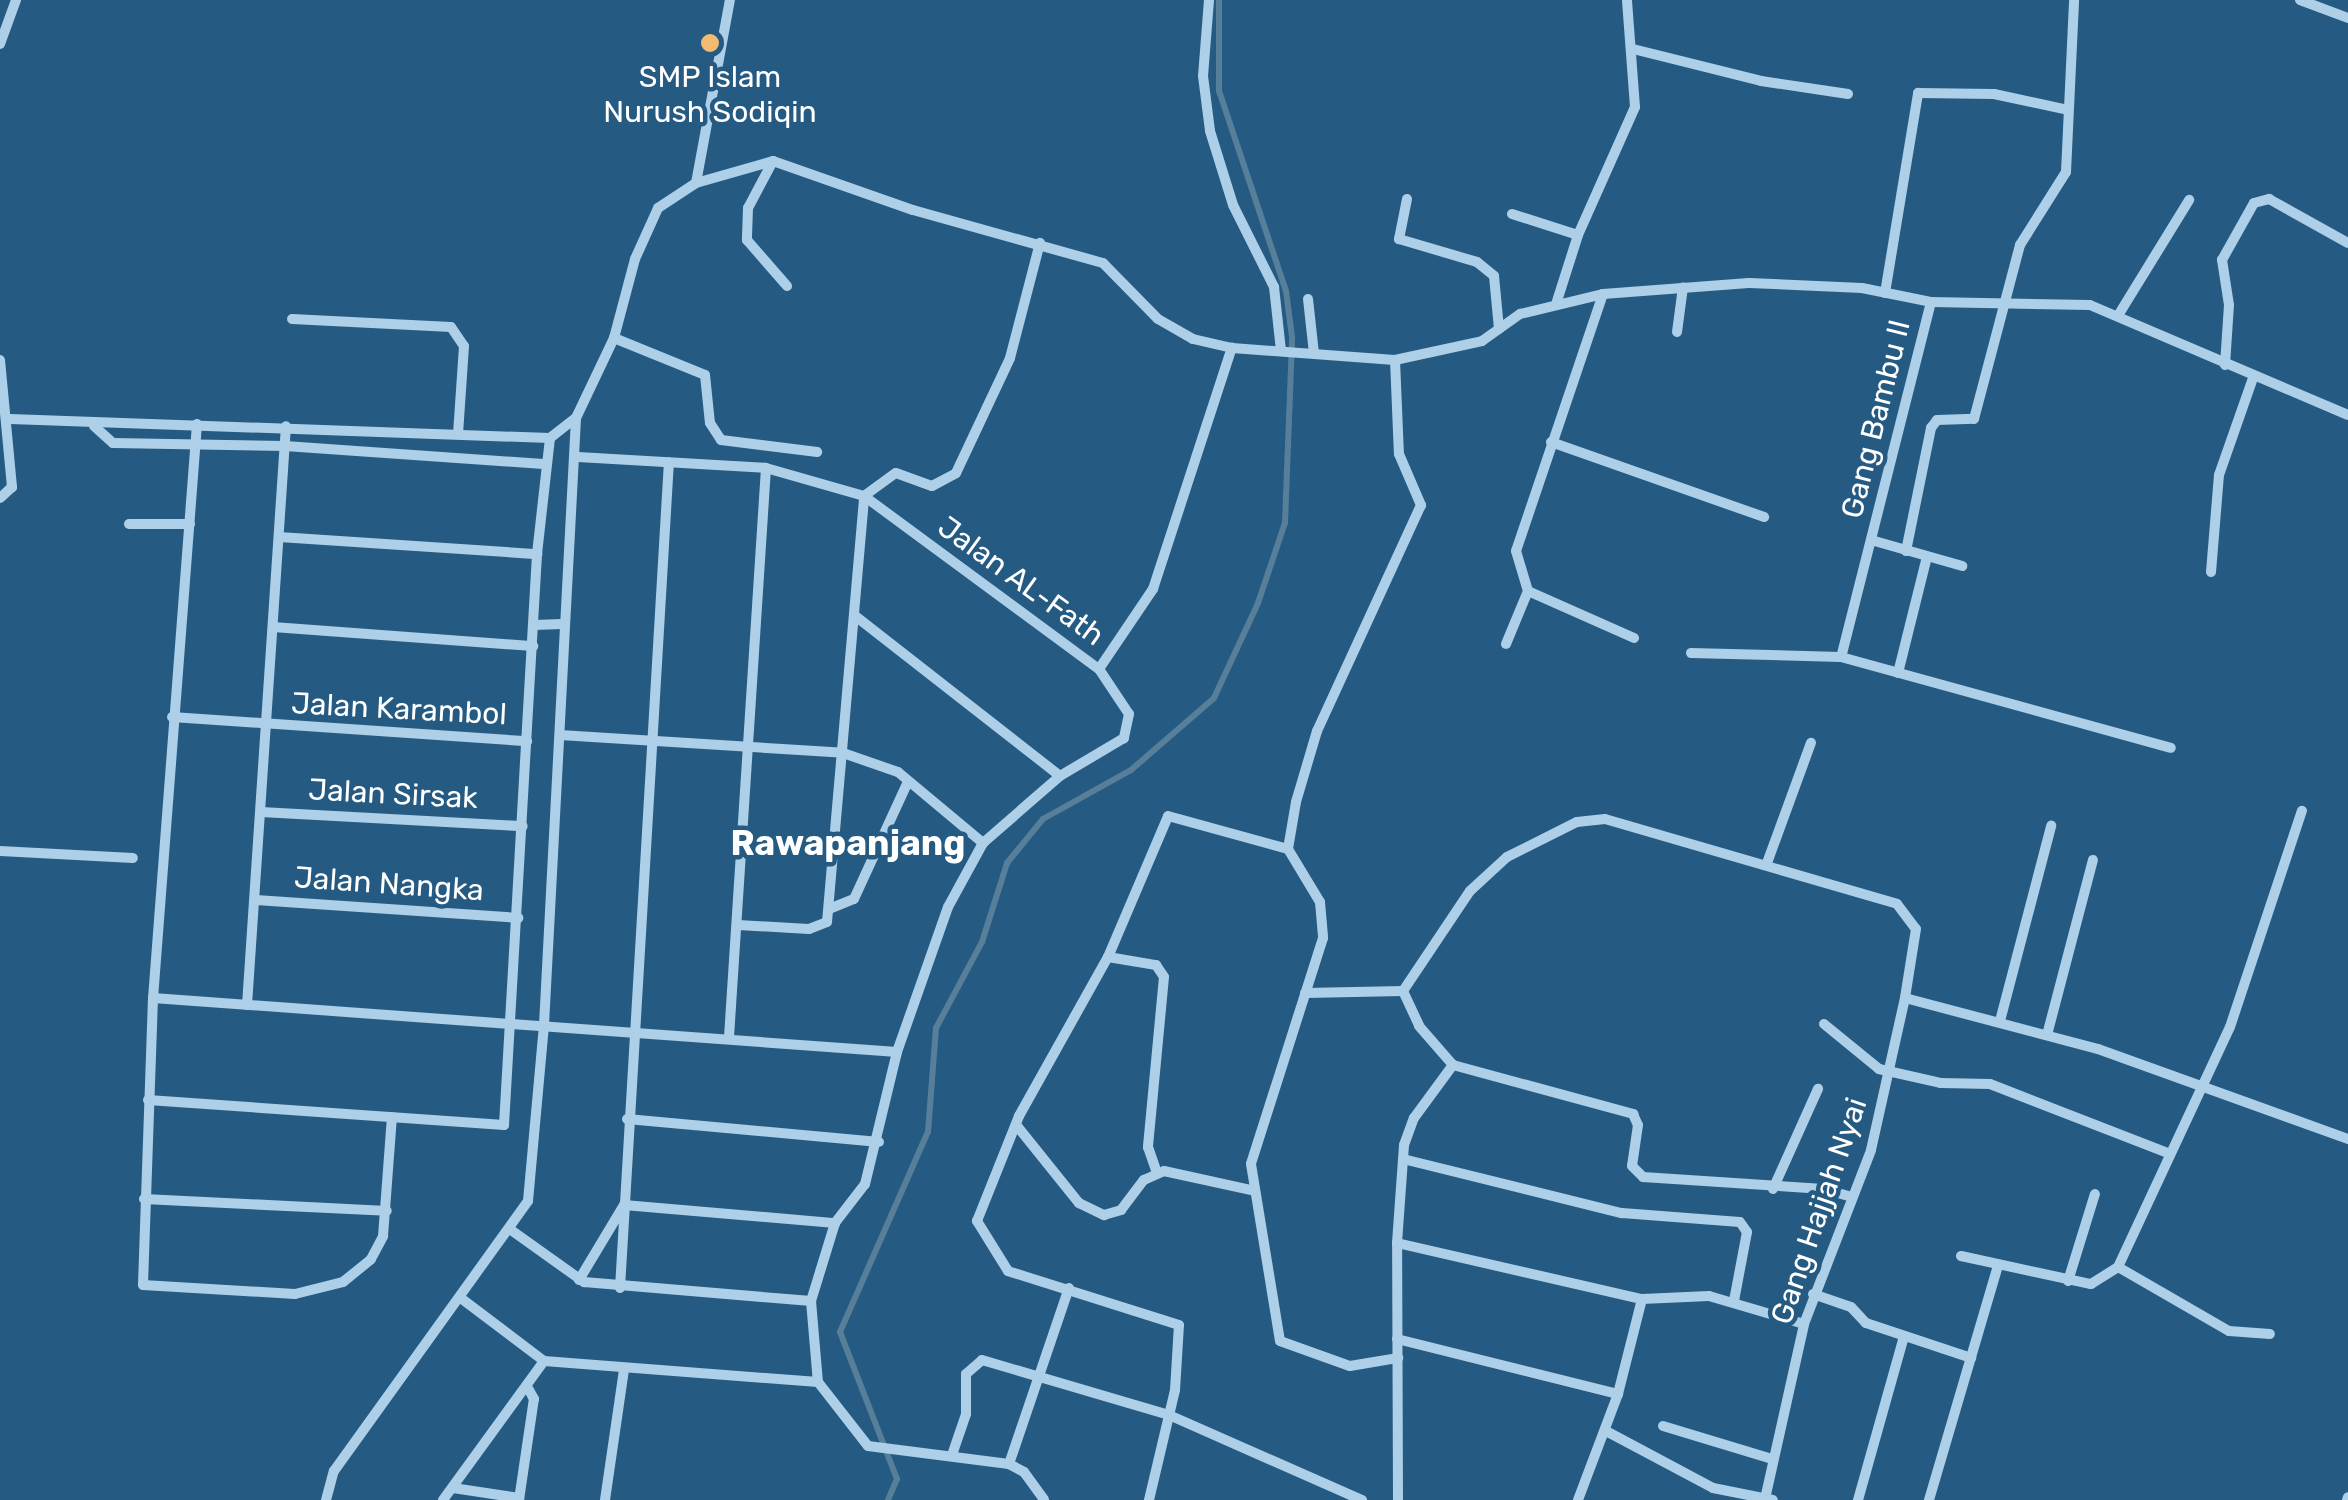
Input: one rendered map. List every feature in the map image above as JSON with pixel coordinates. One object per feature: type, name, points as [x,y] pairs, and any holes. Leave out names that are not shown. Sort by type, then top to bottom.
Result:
[{"type":"street","points":[[0,44],[16,0]]},
{"type":"street","points":[[696,182],[730,0]]},
{"type":"street","points":[[1209,0],[1203,76],[1210,132],[1233,205],[1274,287],[1290,351]]},
{"type":"street","points":[[1558,301],[1578,235],[1635,107],[1627,0]]},
{"type":"street","points":[[1906,551],[1931,428],[1936,420],[1974,419],[2026,231],[2066,172],[2064,109],[2074,0]]},
{"type":"street","points":[[2300,0],[2348,18]]},
{"type":"street","points":[[1633,49],[1724,74],[1848,94]]},
{"type":"street","points":[[1885,293],[1918,93],[1994,94],[2064,109]]},
{"type":"street","points":[[773,161],[748,208],[747,240],[787,286]]},
{"type":"street","points":[[148,1100],[504,1125],[518,1023],[518,918],[543,464],[550,438],[576,418],[614,338],[646,224],[658,208],[696,182],[773,161],[913,210],[1040,243],[1102,263],[1158,319],[1193,340],[1232,348],[1395,360],[1482,341],[1558,301],[1750,283],[1885,293],[1931,302],[2090,304],[2252,378],[2348,415]]},
{"type":"street","points":[[1407,198],[1399,238],[1477,262],[1494,276],[1499,329]]},
{"type":"street","points":[[2224,364],[2229,305],[2222,260],[2254,203],[2269,199],[2348,242]]},
{"type":"street","points":[[2119,314],[2189,200]]},
{"type":"street","points":[[1512,214],[1578,235]]},
{"type":"street","points":[[738,925],[809,930],[827,922],[864,496],[896,473],[932,486],[956,474],[1010,358],[1040,243]]},
{"type":"street","points":[[1677,332],[1683,287]]},
{"type":"street","points":[[1506,644],[1528,591],[1517,533],[1602,294]]},
{"type":"street","points":[[1308,299],[1314,353]]},
{"type":"street","name":"Gang Bambu II","points":[[1841,657],[1931,302]]},
{"type":"street","points":[[292,318],[451,327],[464,346],[458,433]]},
{"type":"street","points":[[614,338],[706,375],[710,423],[721,440],[817,452]]},
{"type":"street","points":[[1099,670],[1154,588],[1232,348]]},
{"type":"street","points":[[0,360],[10,420],[12,487],[0,498]]},
{"type":"street","points":[[1288,849],[1317,731],[1421,506],[1398,454],[1395,360]]},
{"type":"street","points":[[2211,572],[2219,476],[2252,378]]},
{"type":"street","points":[[326,1500],[334,1471],[462,1300],[528,1201],[560,735],[562,624],[578,457],[576,418]]},
{"type":"street","points":[[10,420],[94,426],[286,426],[550,438]]},
{"type":"street","points":[[197,424],[153,998],[143,1285],[295,1294],[343,1282],[371,1258],[387,1211],[392,1117]]},
{"type":"street","points":[[94,426],[113,443],[285,446],[543,464]]},
{"type":"street","points":[[247,1005],[286,426]]},
{"type":"street","points":[[1551,442],[1764,517]]},
{"type":"street","name":"Jalan AL-Fath","points":[[578,457],[766,468],[864,496],[1099,670],[1128,714],[1129,730],[1060,776],[983,843],[948,908],[897,1052],[878,1142],[861,1194],[836,1223],[812,1300],[818,1382]]},
{"type":"street","points":[[620,1288],[648,741],[668,462]]},
{"type":"street","points":[[729,1038],[766,468]]},
{"type":"street","points":[[129,524],[190,524]]},
{"type":"street","points":[[279,537],[537,554]]},
{"type":"street","points":[[1870,544],[1962,566]]},
{"type":"street","points":[[1898,673],[1927,556]]},
{"type":"street","points":[[1528,591],[1634,638]]},
{"type":"street","points":[[854,615],[1060,776]]},
{"type":"street","points":[[534,625],[562,624]]},
{"type":"street","points":[[274,627],[533,646]]},
{"type":"street","points":[[1692,653],[1841,657],[2171,748]]},
{"type":"street","name":"Jalan Karambol","points":[[172,718],[528,742]]},
{"type":"street","points":[[560,735],[843,754],[880,763],[983,843]]},
{"type":"street","points":[[1768,863],[1811,743]]},
{"type":"street","points":[[828,909],[854,898],[906,784]]},
{"type":"street","points":[[1961,1256],[2091,1284],[2118,1268],[2199,1084],[2230,1027],[2302,811]]},
{"type":"street","name":"Jalan Sirsak","points":[[260,812],[523,826]]},
{"type":"street","points":[[1149,1500],[1169,1415],[1179,1325],[1008,1271],[977,1221],[1016,1125],[1108,957],[1168,816],[1288,849],[1320,902],[1324,938],[1252,1153],[1280,1341],[1350,1366],[1398,1358]]},
{"type":"street","name":"Gang Hajjah Nyai","points":[[1403,991],[1470,891],[1499,865],[1549,833],[1592,818],[1768,863],[1909,912],[1916,929],[1892,1074],[1852,1197],[1804,1324],[1765,1499]]},
{"type":"street","points":[[2000,1021],[2050,826]]},
{"type":"street","points":[[0,851],[133,858]]},
{"type":"street","points":[[2048,1035],[2093,860]]},
{"type":"street","name":"Jalan Nangka","points":[[256,900],[518,918]]},
{"type":"street","points":[[1108,957],[1156,964],[1164,978],[1148,1147],[1157,1173]]},
{"type":"street","points":[[1305,994],[1403,991],[1419,1026],[1453,1065],[1632,1114],[1638,1125],[1632,1166],[1643,1178],[1852,1197]]},
{"type":"street","points":[[153,998],[897,1052]]},
{"type":"street","points":[[1905,998],[2048,1035],[2199,1084],[2348,1139]]},
{"type":"street","points":[[1824,1024],[1864,1061],[1892,1074],[1990,1084],[2168,1153]]},
{"type":"street","points":[[1398,1500],[1396,1243],[1406,1131],[1453,1065]]},
{"type":"street","points":[[1773,1189],[1818,1089]]},
{"type":"street","points":[[627,1120],[878,1142]]},
{"type":"street","points":[[1016,1125],[1079,1203],[1104,1215],[1121,1210],[1157,1173],[1182,1172],[1255,1191]]},
{"type":"street","points":[[1403,1159],[1622,1213],[1740,1222],[1748,1232],[1734,1301]]},
{"type":"street","points":[[2068,1281],[2095,1194]]},
{"type":"street","points":[[144,1199],[387,1211]]},
{"type":"street","points":[[578,1280],[624,1205]]},
{"type":"street","points":[[624,1205],[836,1223]]},
{"type":"street","points":[[511,1230],[578,1280],[620,1288],[812,1300]]},
{"type":"street","points":[[1396,1243],[1642,1299],[1694,1294],[1734,1301],[1804,1324]]},
{"type":"street","points":[[1929,1500],[1998,1266]]},
{"type":"street","points":[[2118,1268],[2229,1331],[2270,1334]]},
{"type":"street","points":[[1009,1464],[1069,1288]]},
{"type":"street","points":[[1813,1294],[1904,1336],[1971,1358]]},
{"type":"street","points":[[1578,1500],[1618,1394],[1642,1299]]},
{"type":"street","points":[[462,1300],[544,1361],[818,1382],[855,1435],[874,1449],[901,1446],[1009,1464],[1024,1472],[1044,1500]]},
{"type":"street","points":[[1858,1500],[1904,1336]]},
{"type":"street","points":[[1397,1339],[1618,1394]]},
{"type":"street","points":[[952,1455],[966,1414],[969,1365],[982,1360],[1169,1415],[1362,1500]]},
{"type":"street","points":[[444,1500],[544,1361]]},
{"type":"street","points":[[605,1500],[624,1369]]},
{"type":"street","points":[[453,1488],[519,1499],[534,1399],[528,1388]]},
{"type":"street","points":[[1663,1426],[1772,1459]]},
{"type":"street","points":[[1606,1431],[1713,1488],[1773,1500]]},
{"type":"waterway","points":[[888,1500],[897,1479],[840,1332],[928,1132],[936,1028],[982,942],[1007,863],[1043,819],[1131,770],[1214,698],[1258,603],[1285,523],[1292,337],[1286,291],[1219,91],[1219,0]]},
{"type":"place","name":"SMP Islam Nurush Sodiqin","points":[[710,43]]},
{"type":"district","name":"Rawapanjang","points":[[848,843]]}]
